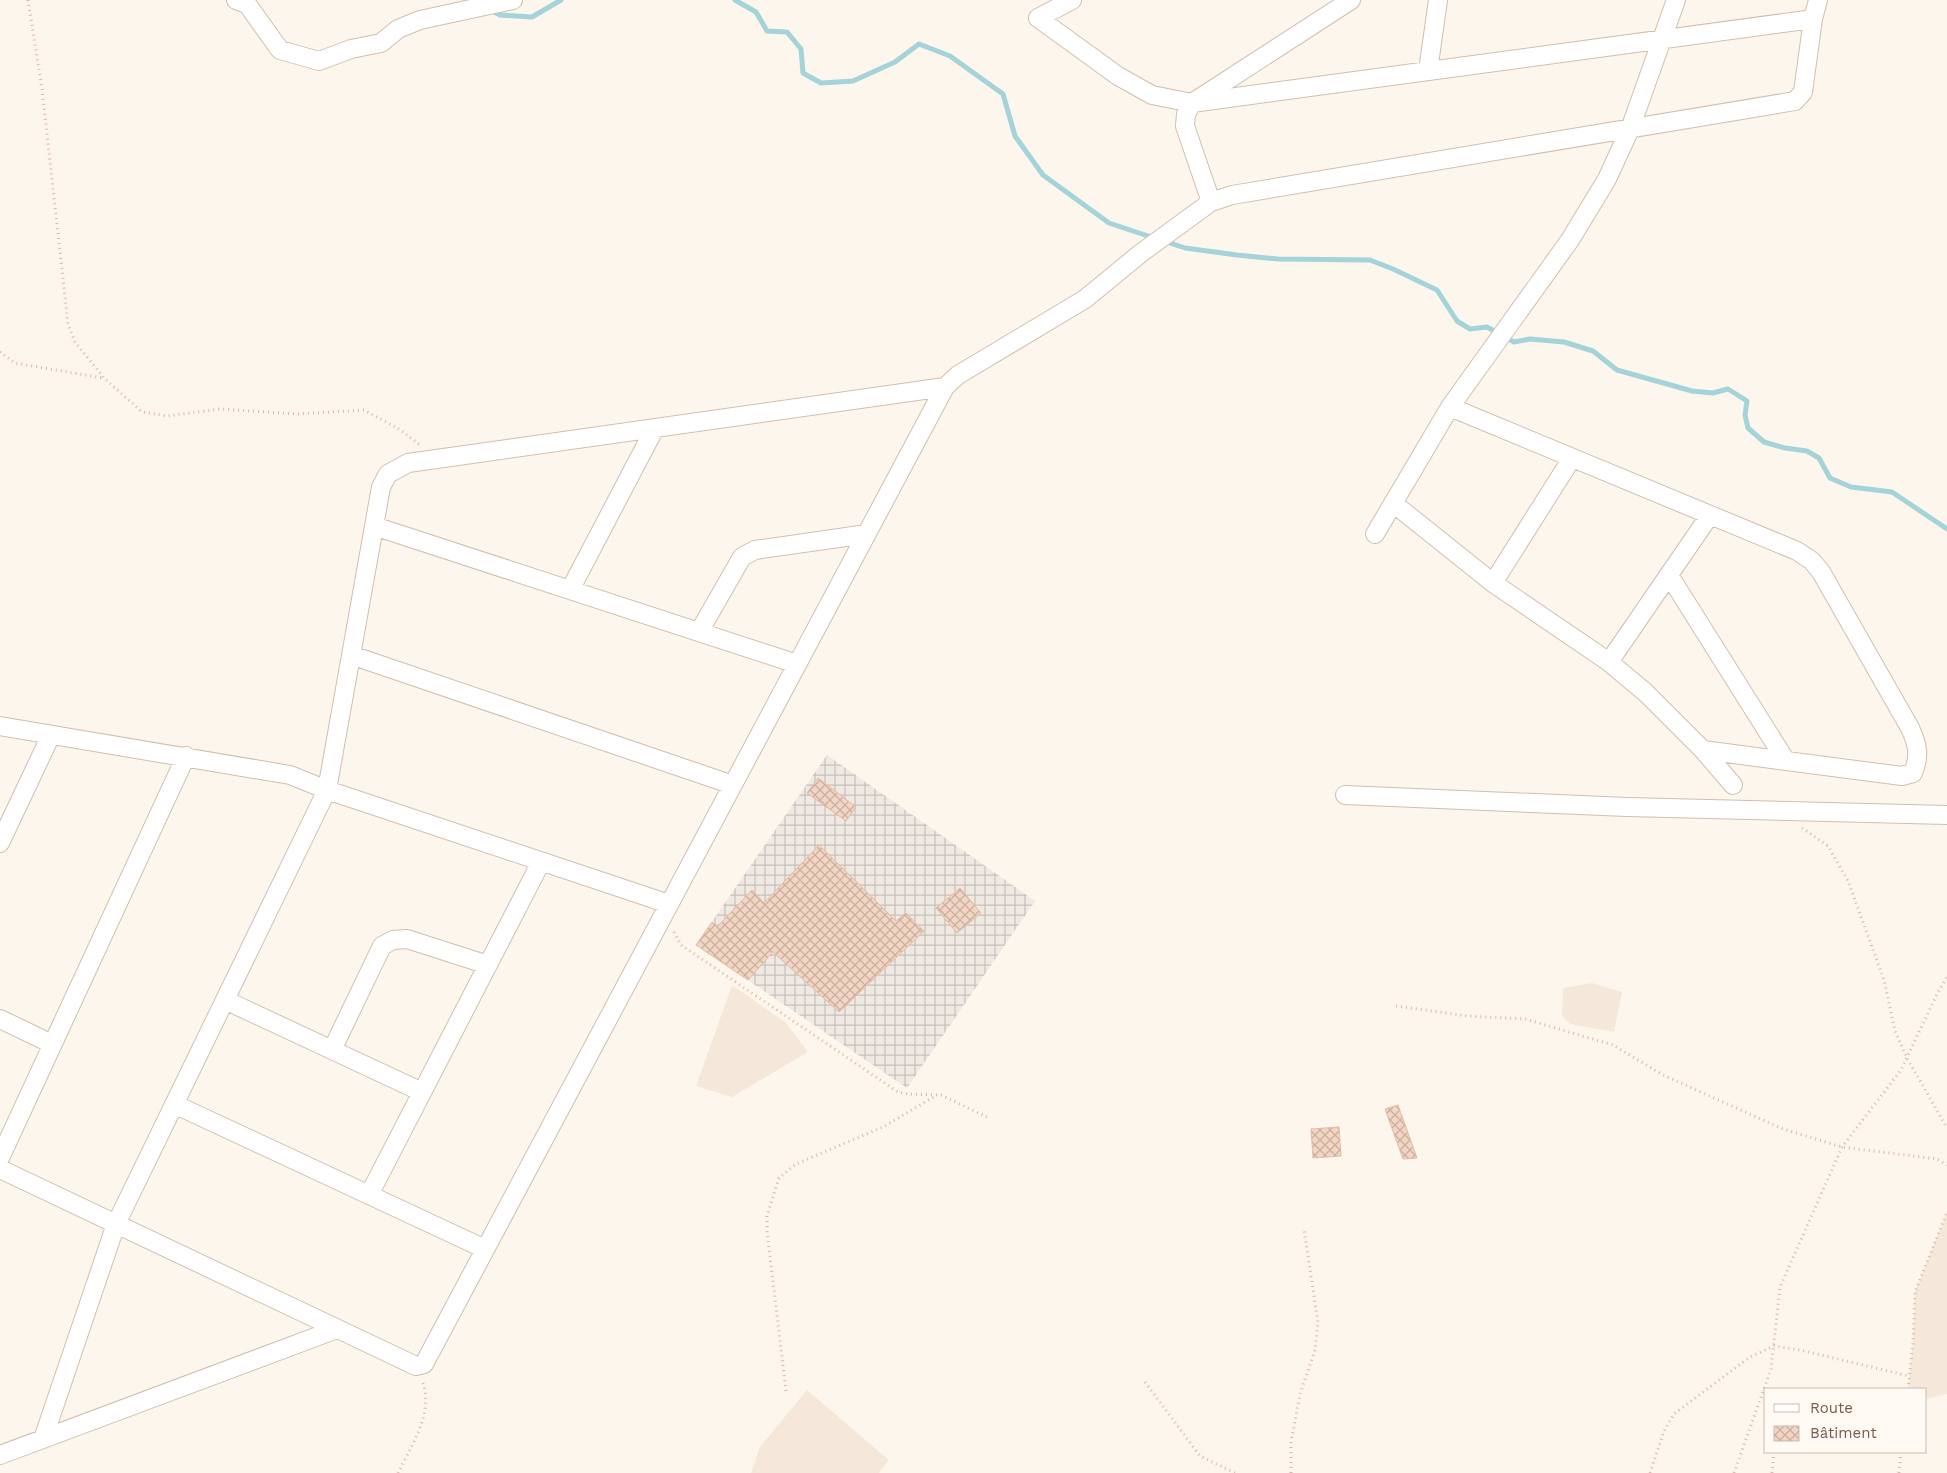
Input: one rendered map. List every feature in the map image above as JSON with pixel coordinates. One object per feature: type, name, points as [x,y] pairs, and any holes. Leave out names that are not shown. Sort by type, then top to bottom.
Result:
[{"type":"street","points":[[236,0],[247,4],[280,50],[319,61],[351,48],[381,43],[398,29],[420,20],[513,0]]},
{"type":"street","points":[[1072,0],[1038,18],[1118,76],[1152,95],[1192,103],[1813,19]]},
{"type":"street","points":[[1211,202],[1185,126],[1186,114],[1192,103],[1351,0]]},
{"type":"street","points":[[1428,72],[1438,0]]},
{"type":"street","points":[[1375,534],[1450,407],[1570,240],[1607,179],[1630,129],[1676,0]]},
{"type":"street","points":[[0,1169],[416,1366],[424,1364],[945,387],[958,375],[1085,299],[1141,253],[1211,202],[1232,196],[1795,101],[1804,92],[1813,19],[1818,0]]},
{"type":"street","points":[[43,1439],[116,1224],[327,790],[381,487],[388,474],[408,463],[439,458],[945,387]]},
{"type":"street","points":[[1450,407],[1710,515],[1812,560],[1831,589],[1910,728],[1917,744],[1917,763],[1913,773],[1902,776],[1703,750]]},
{"type":"street","points":[[570,590],[655,428]]},
{"type":"street","points":[[1493,583],[1572,458]]},
{"type":"street","points":[[1393,503],[1493,583],[1609,662],[1646,693],[1703,750],[1733,785]]},
{"type":"street","points":[[1609,662],[1710,515]]},
{"type":"street","points":[[374,526],[797,664]]},
{"type":"street","points":[[699,632],[742,557],[755,550],[866,534]]},
{"type":"street","points":[[1669,575],[1786,761]]},
{"type":"street","points":[[351,655],[733,785]]},
{"type":"street","points":[[0,726],[290,775],[327,790],[541,862],[666,910]]},
{"type":"street","points":[[0,843],[51,734]]},
{"type":"street","points":[[0,1158],[186,756]]},
{"type":"street","points":[[1345,795],[1627,807],[1947,816]]},
{"type":"street","points":[[369,1195],[541,862]]},
{"type":"street","points":[[332,1050],[382,946],[392,940],[407,939],[488,965]]},
{"type":"street","points":[[225,1000],[422,1092]]},
{"type":"street","points":[[0,1019],[52,1044]]},
{"type":"street","points":[[174,1104],[485,1249]]},
{"type":"street","points":[[0,1455],[337,1329]]},
{"type":"path","points":[[28,0],[48,136],[68,324],[75,342],[104,378],[142,412],[167,416],[220,409],[297,414],[364,410],[399,429],[439,458]]},
{"type":"path","points":[[0,352],[15,362],[104,378]]},
{"type":"path","points":[[1799,826],[1828,846],[1848,882],[1884,980],[1895,1031],[1907,1058],[1947,1128]]},
{"type":"path","points":[[666,910],[681,945],[898,1092],[907,1094],[937,1094],[989,1118]]},
{"type":"path","points":[[1764,1388],[1771,1369],[1780,1288],[1842,1147],[1901,1070],[1947,977]]},
{"type":"path","points":[[1396,1006],[1468,1016],[1525,1019],[1613,1045],[1663,1075],[1782,1129],[1842,1147],[1937,1158],[1947,1165]]},
{"type":"path","points":[[786,1391],[767,1232],[767,1216],[778,1178],[796,1164],[883,1127],[937,1094]]},
{"type":"path","points":[[1908,1388],[1915,1292],[1947,1212]]},
{"type":"path","points":[[1292,1473],[1291,1442],[1300,1394],[1315,1350],[1318,1324],[1304,1229]]},
{"type":"path","points":[[1650,1473],[1664,1432],[1674,1414],[1750,1357],[1774,1346],[1800,1350],[1909,1376]]},
{"type":"path","points":[[398,1473],[425,1414],[424,1386],[416,1366]]},
{"type":"path","points":[[1145,1382],[1200,1456],[1235,1473]]},
{"type":"path","points":[[1766,1383],[1768,1388]]},
{"type":"path","points":[[1734,1473],[1764,1389]]},
{"type":"path","points":[[1772,1473],[1774,1453]]},
{"type":"path","points":[[1899,1473],[1901,1453]]},
{"type":"shaded area","points":[[827,755],[1035,901],[907,1088],[696,945]]},
{"type":"shaded area","points":[[1592,983],[1622,992],[1614,1032],[1570,1024],[1562,1016],[1563,988]]},
{"type":"shaded area","points":[[732,985],[785,1022],[808,1052],[732,1097],[696,1086]]},
{"type":"shaded area","points":[[1947,1212],[1947,1394],[1927,1399],[1927,1388],[1908,1388],[1913,1343],[1915,1292]]},
{"type":"shaded area","points":[[807,1390],[889,1460],[879,1473],[751,1473],[760,1447]]},
{"type":"building","points":[[818,778],[856,807],[846,821],[807,793]]},
{"type":"building","points":[[819,845],[896,921],[906,913],[924,931],[839,1012],[773,952],[748,980],[696,945],[712,922],[717,927],[752,890],[764,903]]},
{"type":"building","points":[[960,888],[981,913],[957,933],[936,908]]},
{"type":"building","points":[[1398,1105],[1417,1158],[1403,1159],[1385,1109]]},
{"type":"building","points":[[1339,1127],[1341,1156],[1313,1158],[1311,1129]]},
{"type":"waterway","points":[[490,10],[500,15],[532,17],[561,0]]},
{"type":"waterway","points":[[735,0],[756,12],[767,31],[787,32],[801,49],[803,73],[821,83],[853,81],[895,62],[919,44],[950,56],[1003,94],[1015,136],[1043,175],[1109,223],[1154,238]]},
{"type":"waterway","points":[[1164,241],[1185,248],[1278,259],[1370,260],[1437,290],[1457,321],[1470,329],[1487,327],[1514,342],[1530,339],[1564,342],[1593,351],[1617,370],[1692,391],[1713,393],[1728,389],[1747,401],[1745,415],[1748,428],[1764,442],[1785,448],[1807,451],[1819,458],[1830,478],[1851,487],[1892,492],[1947,529]]}]
